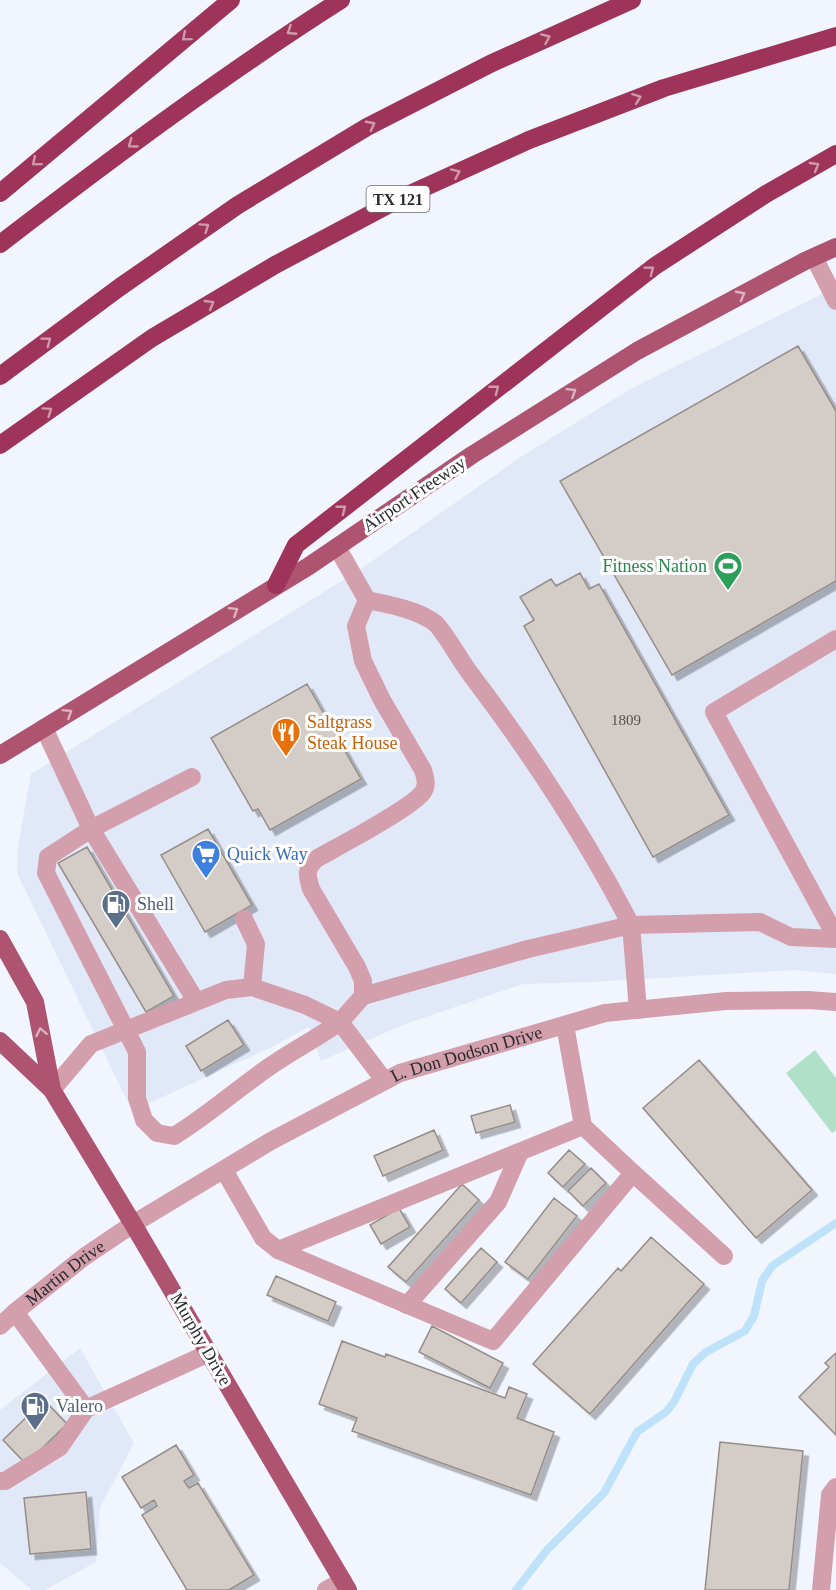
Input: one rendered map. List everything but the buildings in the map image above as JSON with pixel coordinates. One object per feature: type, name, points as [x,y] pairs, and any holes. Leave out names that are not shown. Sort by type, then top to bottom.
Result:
[{"type":"highway","points":[[0,193],[231,0]]},
{"type":"highway","points":[[0,244],[183,107],[280,38],[341,0]]},
{"type":"highway","points":[[0,376],[120,287],[238,205],[367,127],[490,64],[627,2]]},
{"type":"highway","name":"TX 121","points":[[0,445],[152,338],[275,266],[399,199],[529,140],[664,88],[836,36]]},
{"type":"highway","points":[[276,585],[296,545],[495,389],[655,266],[766,194],[836,154]]},
{"type":"main road","name":"Airport Freeway","points":[[0,755],[337,547],[481,449],[637,351],[836,247]]},
{"type":"main road","name":"Murphy Drive","points":[[0,939],[35,1002],[52,1090]]},
{"type":"main road","name":"Murphy Drive","points":[[0,1041],[52,1090],[209,1353],[339,1587]]},
{"type":"street","points":[[814,257],[836,301]]},
{"type":"street","points":[[337,547],[367,600],[404,608],[435,624],[513,730],[608,879],[631,925],[638,1010]]},
{"type":"street","points":[[363,996],[363,981],[357,967],[311,889],[308,876],[309,866],[316,859],[407,806],[423,792],[426,781],[423,770],[382,700],[363,661],[356,626],[367,600]]},
{"type":"street","points":[[192,777],[91,829],[48,857],[46,873],[137,1052],[136,1098],[144,1120],[157,1133],[174,1136],[194,1124],[213,1107],[271,1066],[340,1022],[363,996],[528,949],[631,925],[760,922],[791,937],[836,938],[714,712],[836,639]]},
{"type":"street","points":[[44,728],[91,829],[196,1001]]},
{"type":"street","points":[[244,919],[256,944],[252,987]]},
{"type":"street","points":[[52,1090],[91,1044],[226,990],[252,987],[305,1005],[340,1022],[384,1080]]},
{"type":"street","name":"L. Don Dodson Drive","points":[[134,1224],[272,1141],[400,1073],[605,1013],[726,1001],[836,1002]]},
{"type":"street","points":[[565,1025],[583,1126],[724,1256]]},
{"type":"street","points":[[278,1250],[583,1126]]},
{"type":"street","points":[[407,1305],[498,1202],[520,1152]]},
{"type":"street","points":[[224,1170],[263,1238],[278,1250],[493,1341],[633,1173]]},
{"type":"street","name":"Martin Drive","points":[[0,1326],[84,1257],[134,1224]]},
{"type":"street","points":[[15,1312],[86,1409]]},
{"type":"street","points":[[0,1481],[5,1481],[60,1447],[86,1409],[209,1353]]},
{"type":"street","points":[[820,1590],[830,1495],[836,1487]]},
{"type":"shaded area","points":[[836,287],[836,974],[794,970],[523,984],[405,1024],[321,1061],[309,1027],[272,1047],[132,1111],[17,873],[18,846],[31,774],[359,570],[522,456],[632,388]]},
{"type":"shaded area","points":[[80,1348],[134,1443],[100,1508],[96,1562],[45,1590],[32,1590],[0,1563],[0,1410]]},
{"type":"green space","points":[[815,1050],[836,1078],[836,1130],[832,1133],[786,1073]]},
{"type":"waterway","points":[[516,1590],[547,1550],[604,1493],[637,1432],[666,1412],[674,1402],[693,1364],[706,1352],[745,1331],[754,1316],[762,1281],[772,1266],[836,1223]]},
{"type":"place","name":"Fitness Nation","points":[[728,592]]},
{"type":"place","name":"Saltgrass Steak House","points":[[286,758]]},
{"type":"place","name":"Quick Way","points":[[206,880]]},
{"type":"place","name":"Shell","points":[[116,930]]},
{"type":"place","name":"Valero","points":[[35,1432]]}]
